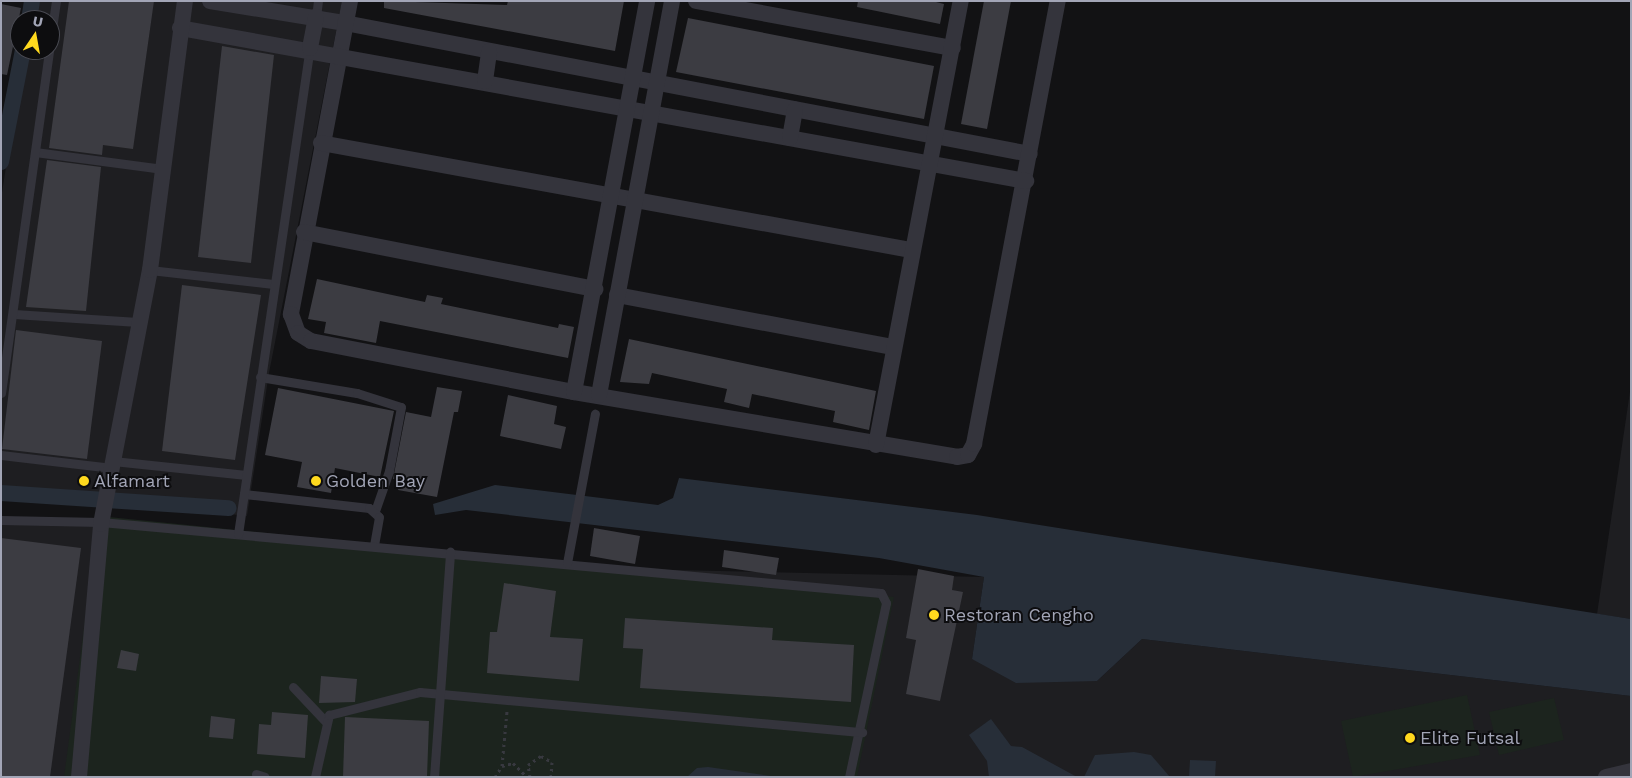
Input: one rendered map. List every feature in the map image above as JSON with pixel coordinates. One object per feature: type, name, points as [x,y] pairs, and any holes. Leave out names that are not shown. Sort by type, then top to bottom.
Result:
[{"type":"street","points":[[79,777],[102,515],[138,322],[150,270],[185,1]]},
{"type":"street","points":[[210,1],[317,9],[346,23],[1030,154]]},
{"type":"street","points":[[350,1],[304,232],[291,314],[298,333],[311,341],[574,392],[876,445],[957,457],[968,454],[974,444],[1026,181],[1058,1]]},
{"type":"street","points":[[574,392],[595,289],[647,1]]},
{"type":"street","points":[[599,395],[672,1]]},
{"type":"street","points":[[696,1],[953,48]]},
{"type":"street","points":[[876,445],[911,250],[936,136],[961,1]]},
{"type":"street","points":[[310,48],[317,9]]},
{"type":"street","points":[[180,28],[310,48],[1026,181]]},
{"type":"street","points":[[485,81],[490,51]]},
{"type":"street","points":[[790,138],[795,109]]},
{"type":"street","points":[[322,143],[611,198],[634,200],[911,250]]},
{"type":"street","points":[[304,232],[595,289]]},
{"type":"street","points":[[617,295],[893,347]]},
{"type":"street","points":[[1606,777],[1631,771]]},
{"type":"lane","points":[[238,534],[273,284],[310,48]]},
{"type":"lane","points":[[1,392],[14,314],[48,60]]},
{"type":"lane","points":[[35,152],[163,169]]},
{"type":"lane","points":[[150,270],[273,284]]},
{"type":"lane","points":[[14,314],[138,322]]},
{"type":"lane","points":[[260,378],[357,393],[401,407],[389,471],[375,511],[378,517],[374,546]]},
{"type":"lane","points":[[567,563],[595,414]]},
{"type":"lane","points":[[1,455],[112,469],[246,475]]},
{"type":"lane","points":[[244,494],[375,511]]},
{"type":"lane","points":[[1,520],[102,515],[238,534],[875,592],[884,596],[886,603],[849,777]]},
{"type":"lane","points":[[434,777],[438,694],[450,552]]},
{"type":"lane","points":[[293,687],[325,721]]},
{"type":"lane","points":[[315,777],[325,721],[329,714],[420,692],[860,731]]},
{"type":"path","points":[[495,777],[502,766],[508,700]]},
{"type":"path","points":[[529,777],[528,765],[541,756],[552,762],[551,777]]},
{"type":"path","points":[[502,766],[513,763],[523,768],[529,777]]},
{"type":"shaded area","points":[[34,1],[342,1],[269,373],[247,516],[1,489],[1,199],[22,60],[60,60],[60,10],[32,10]]},
{"type":"shaded area","points":[[1631,385],[1631,619],[1597,614]]},
{"type":"shaded area","points":[[679,478],[977,515],[1631,619],[1631,696],[1142,639],[1097,681],[1016,683],[972,659],[984,577],[879,558],[466,510],[435,515],[433,504],[495,485],[658,505],[673,498]]},
{"type":"shaded area","points":[[99,516],[894,597],[857,777],[64,777]]},
{"type":"shaded area","points":[[1,524],[97,524],[451,565],[984,577],[972,659],[1097,681],[1142,639],[1631,696],[1631,777],[1,777]]},
{"type":"shaded area","name":"Elite Futsal","points":[[1467,695],[1480,755],[1353,777],[1341,721]]},
{"type":"shaded area","points":[[1554,698],[1564,740],[1499,755],[1489,712]]},
{"type":"shaded area","points":[[991,719],[1011,746],[1022,747],[1077,777],[989,777],[987,761],[969,735]]},
{"type":"shaded area","points":[[1134,752],[1151,755],[1170,777],[1084,777],[1095,755]]},
{"type":"shaded area","points":[[1190,760],[1216,761],[1215,777],[1189,777]]},
{"type":"shaded area","points":[[708,767],[778,777],[687,777],[697,768]]},
{"type":"building","points":[[69,1],[154,1],[133,149],[103,145],[102,155],[49,148]]},
{"type":"building","points":[[384,1],[507,5],[508,1],[624,1],[615,51],[384,8]]},
{"type":"building","points":[[858,1],[932,1],[944,4],[940,24],[857,7]]},
{"type":"building","points":[[984,1],[1011,1],[987,129],[961,124]]},
{"type":"building","points":[[1,4],[21,8],[21,10],[10,10],[10,60],[7,75],[1,74]]},
{"type":"building","points":[[688,18],[934,66],[924,119],[676,72]]},
{"type":"building","points":[[222,46],[274,55],[251,263],[198,257]]},
{"type":"building","points":[[47,160],[101,167],[86,311],[26,307]]},
{"type":"building","points":[[317,279],[425,302],[427,295],[443,298],[441,304],[558,328],[559,324],[574,327],[568,358],[380,321],[376,343],[324,333],[326,322],[308,319]]},
{"type":"building","points":[[182,285],[261,295],[235,460],[162,451]]},
{"type":"building","points":[[16,330],[102,341],[87,459],[2,449]]},
{"type":"building","points":[[629,339],[876,391],[869,430],[833,422],[835,411],[752,394],[749,408],[724,402],[727,389],[652,373],[649,384],[620,382]]},
{"type":"building","points":[[437,387],[462,391],[458,412],[454,412],[437,497],[398,490],[400,480],[393,479],[406,412],[431,417]]},
{"type":"building","points":[[278,388],[394,411],[380,477],[335,468],[331,493],[297,487],[302,462],[265,455]]},
{"type":"building","points":[[508,395],[557,406],[554,424],[566,427],[561,449],[500,436]]},
{"type":"building","points":[[594,528],[640,536],[635,564],[590,556]]},
{"type":"building","points":[[1,538],[81,548],[50,777],[1,777]]},
{"type":"building","points":[[724,550],[779,558],[776,575],[722,567]]},
{"type":"building","name":"Restoran Cengho","points":[[918,569],[954,576],[952,590],[963,592],[940,701],[906,694],[916,640],[906,638]]},
{"type":"building","points":[[504,583],[556,591],[550,637],[583,639],[579,681],[487,673],[490,632],[497,632]]},
{"type":"building","points":[[625,618],[773,628],[772,640],[854,645],[851,702],[640,688],[643,649],[623,648]]},
{"type":"building","points":[[121,650],[139,654],[136,671],[117,668]]},
{"type":"building","points":[[321,676],[357,679],[355,702],[319,703]]},
{"type":"building","points":[[272,712],[308,715],[305,758],[257,754],[259,724],[271,725]]},
{"type":"building","points":[[211,716],[235,719],[233,739],[209,737]]},
{"type":"building","points":[[345,717],[429,721],[427,777],[343,777]]},
{"type":"waterway","points":[[31,10],[32,1]]},
{"type":"waterway","points":[[1,162],[21,60]]},
{"type":"waterway","points":[[1,493],[229,508]]},
{"type":"place","name":"Alfamart","points":[[84,481]]},
{"type":"place","name":"Golden Bay","points":[[316,481]]},
{"type":"place","name":"Restoran Cengho","points":[[934,615]]},
{"type":"place","name":"Elite Futsal","points":[[1410,738]]}]
